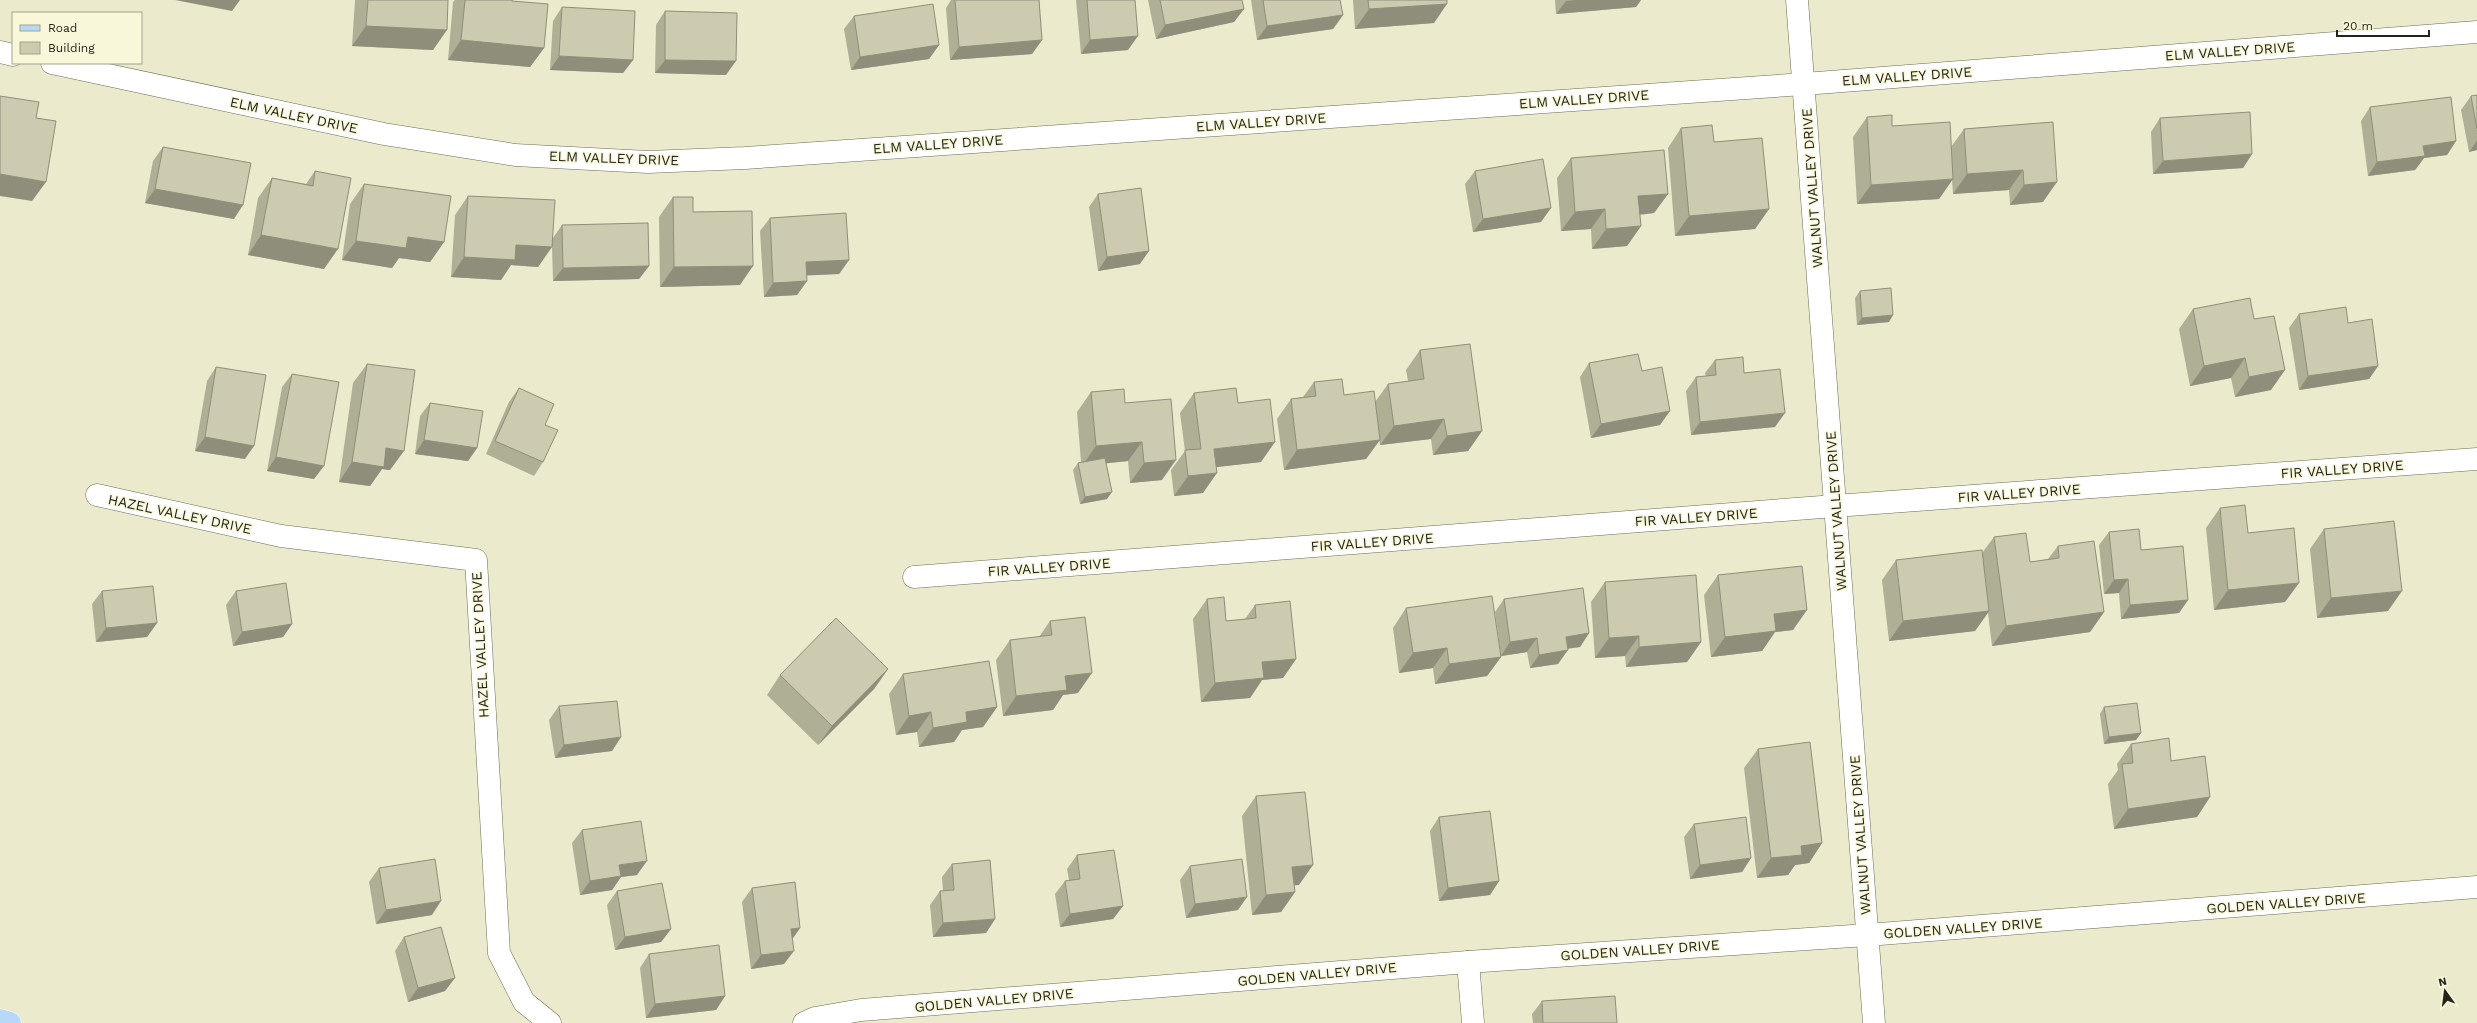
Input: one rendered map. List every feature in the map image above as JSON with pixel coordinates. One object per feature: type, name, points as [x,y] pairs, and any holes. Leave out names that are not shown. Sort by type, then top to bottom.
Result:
[{"type":"main road","points":[[0,1020],[10,1023]]},
{"type":"street","name":"WALNUT VALLEY DRIVE","points":[[1797,0],[1874,1023]]},
{"type":"street","name":"ELM VALLEY DRIVE","points":[[57,64],[384,134],[515,154],[648,162],[760,157],[1804,84],[2477,32]]},
{"type":"street","points":[[0,52],[12,55]]},
{"type":"street","name":"FIR VALLEY DRIVE","points":[[914,577],[1835,506],[2477,459]]},
{"type":"street","name":"HAZEL VALLEY DRIVE","points":[[97,495],[281,536],[476,560],[499,953],[524,1002],[550,1023]]},
{"type":"street","name":"GOLDEN VALLEY DRIVE","points":[[804,1023],[815,1018],[861,1010],[1468,962],[1867,935],[2477,888]]},
{"type":"street","points":[[1468,962],[1473,1023]]},
{"type":"building","points":[[368,0],[448,0],[447,30],[366,26]]},
{"type":"building","points":[[465,0],[512,0],[548,4],[544,48],[461,40]]},
{"type":"building","points":[[955,0],[1039,0],[1042,40],[959,47]]},
{"type":"building","points":[[1087,0],[1135,0],[1138,36],[1090,40]]},
{"type":"building","points":[[1160,0],[1242,0],[1244,9],[1165,25]]},
{"type":"building","points":[[1263,0],[1340,0],[1343,15],[1267,26]]},
{"type":"building","points":[[1368,0],[1447,0],[1447,4],[1369,9]]},
{"type":"building","points":[[933,4],[939,45],[860,57],[854,16]]},
{"type":"building","points":[[562,7],[635,11],[633,60],[559,56]]},
{"type":"building","points":[[665,11],[737,13],[736,61],[665,60]]},
{"type":"building","points":[[2477,95],[2477,129],[2471,96]]},
{"type":"building","points":[[0,96],[39,102],[36,118],[56,121],[46,182],[0,174]]},
{"type":"building","points":[[2451,97],[2456,141],[2423,146],[2425,156],[2377,162],[2370,107]]},
{"type":"building","points":[[2250,112],[2252,154],[2163,161],[2160,118]]},
{"type":"building","points":[[1892,115],[1892,126],[1950,122],[1953,179],[1871,185],[1867,117]]},
{"type":"building","points":[[2053,122],[2057,182],[2024,185],[2023,170],[1967,174],[1964,129]]},
{"type":"building","points":[[1712,125],[1714,142],[1762,138],[1769,209],[1689,216],[1681,128]]},
{"type":"building","points":[[163,147],[251,163],[243,205],[155,189]]},
{"type":"building","points":[[1664,150],[1668,194],[1638,196],[1641,226],[1606,229],[1605,209],[1575,212],[1571,158]]},
{"type":"building","points":[[1543,159],[1551,208],[1483,219],[1475,171]]},
{"type":"building","points":[[315,171],[351,178],[338,249],[261,235],[272,178],[313,186]]},
{"type":"building","points":[[364,184],[451,196],[444,242],[408,237],[406,248],[356,241]]},
{"type":"building","points":[[1141,188],[1149,251],[1107,257],[1098,194]]},
{"type":"building","points":[[468,196],[555,200],[552,247],[516,245],[515,260],[464,257]]},
{"type":"building","points":[[673,197],[693,197],[693,212],[752,211],[753,266],[674,267]]},
{"type":"building","points":[[846,213],[849,260],[806,262],[807,281],[773,283],[770,218]]},
{"type":"building","points":[[648,223],[649,266],[563,268],[562,225]]},
{"type":"building","points":[[1891,288],[1893,315],[1862,318],[1860,291]]},
{"type":"building","points":[[2250,298],[2254,319],[2274,316],[2285,370],[2249,377],[2245,358],[2204,366],[2193,309]]},
{"type":"building","points":[[2346,307],[2348,323],[2372,319],[2378,366],[2308,376],[2299,314]]},
{"type":"building","points":[[1470,344],[1482,431],[1447,436],[1444,419],[1394,426],[1388,384],[1424,379],[1420,350]]},
{"type":"building","points":[[1638,354],[1642,371],[1662,367],[1670,411],[1601,424],[1589,363]]},
{"type":"building","points":[[1743,357],[1744,373],[1780,369],[1785,413],[1700,422],[1696,377],[1716,375],[1715,360]]},
{"type":"building","points":[[367,364],[415,370],[404,451],[386,448],[384,467],[352,462]]},
{"type":"building","points":[[216,367],[266,375],[254,446],[205,437]]},
{"type":"building","points":[[292,374],[339,382],[324,466],[276,457]]},
{"type":"building","points":[[1342,379],[1344,395],[1374,391],[1380,440],[1297,450],[1291,399],[1316,396],[1314,382]]},
{"type":"building","points":[[519,388],[554,404],[545,425],[558,430],[543,462],[495,441]]},
{"type":"building","points":[[1236,388],[1238,403],[1270,399],[1275,442],[1214,449],[1217,473],[1188,476],[1185,450],[1201,449],[1194,393]]},
{"type":"building","points":[[1124,389],[1125,403],[1171,399],[1176,460],[1144,463],[1142,442],[1096,446],[1091,392]]},
{"type":"building","points":[[430,403],[483,411],[477,448],[424,440]]},
{"type":"building","points":[[1105,458],[1112,492],[1085,497],[1078,463]]},
{"type":"building","points":[[2245,505],[2248,533],[2294,528],[2299,583],[2228,590],[2220,508]]},
{"type":"building","points":[[2394,521],[2402,591],[2331,598],[2324,529]]},
{"type":"building","points":[[2139,529],[2141,550],[2183,546],[2188,600],[2130,605],[2128,579],[2114,580],[2109,532]]},
{"type":"building","points":[[2026,533],[2030,562],[2059,558],[2058,546],[2094,541],[2104,612],[2006,626],[1994,537]]},
{"type":"building","points":[[1982,550],[1989,611],[1903,621],[1896,560]]},
{"type":"building","points":[[1802,566],[1807,610],[1774,614],[1776,631],[1725,637],[1718,575]]},
{"type":"building","points":[[1696,575],[1701,642],[1639,647],[1639,636],[1609,638],[1605,582]]},
{"type":"building","points":[[286,583],[292,624],[242,632],[236,591]]},
{"type":"building","points":[[153,586],[157,623],[106,628],[102,591]]},
{"type":"building","points":[[1583,588],[1589,633],[1566,637],[1568,650],[1539,655],[1537,638],[1510,642],[1504,599]]},
{"type":"building","points":[[1492,596],[1501,657],[1449,664],[1447,648],[1413,653],[1406,608]]},
{"type":"building","points":[[1224,597],[1226,621],[1256,618],[1255,605],[1290,601],[1296,659],[1262,662],[1264,678],[1215,683],[1207,599]]},
{"type":"building","points":[[1085,617],[1092,673],[1065,676],[1067,690],[1016,696],[1010,640],[1052,635],[1050,621]]},
{"type":"building","points":[[836,618],[888,669],[832,726],[780,675]]},
{"type":"building","points":[[989,661],[997,707],[966,712],[967,722],[933,728],[931,712],[909,716],[903,674]]},
{"type":"building","points":[[617,701],[621,737],[564,745],[559,706]]},
{"type":"building","points":[[2137,703],[2141,733],[2109,737],[2104,707]]},
{"type":"building","points":[[2169,738],[2171,761],[2205,756],[2210,797],[2128,809],[2122,764],[2133,763],[2131,744]]},
{"type":"building","points":[[1810,742],[1822,843],[1801,846],[1802,855],[1771,858],[1758,749]]},
{"type":"building","points":[[1305,792],[1313,865],[1292,867],[1295,892],[1266,895],[1256,796]]},
{"type":"building","points":[[1490,811],[1499,881],[1448,888],[1439,817]]},
{"type":"building","points":[[1746,817],[1751,858],[1700,865],[1694,824]]},
{"type":"building","points":[[641,821],[647,861],[619,865],[621,876],[590,881],[582,830]]},
{"type":"building","points":[[1114,850],[1123,906],[1070,914],[1065,881],[1080,879],[1077,855]]},
{"type":"building","points":[[435,859],[441,901],[386,910],[379,868]]},
{"type":"building","points":[[1242,859],[1247,897],[1195,904],[1190,866]]},
{"type":"building","points":[[990,860],[995,919],[943,923],[940,891],[954,890],[952,864]]},
{"type":"building","points":[[795,882],[800,928],[791,929],[794,951],[761,955],[752,888]]},
{"type":"building","points":[[662,883],[671,929],[625,937],[617,891]]},
{"type":"building","points":[[441,927],[455,978],[418,988],[404,937]]},
{"type":"building","points":[[719,945],[725,996],[655,1004],[649,954]]},
{"type":"building","points":[[1615,996],[1617,1023],[1543,1023],[1542,1001]]}]
